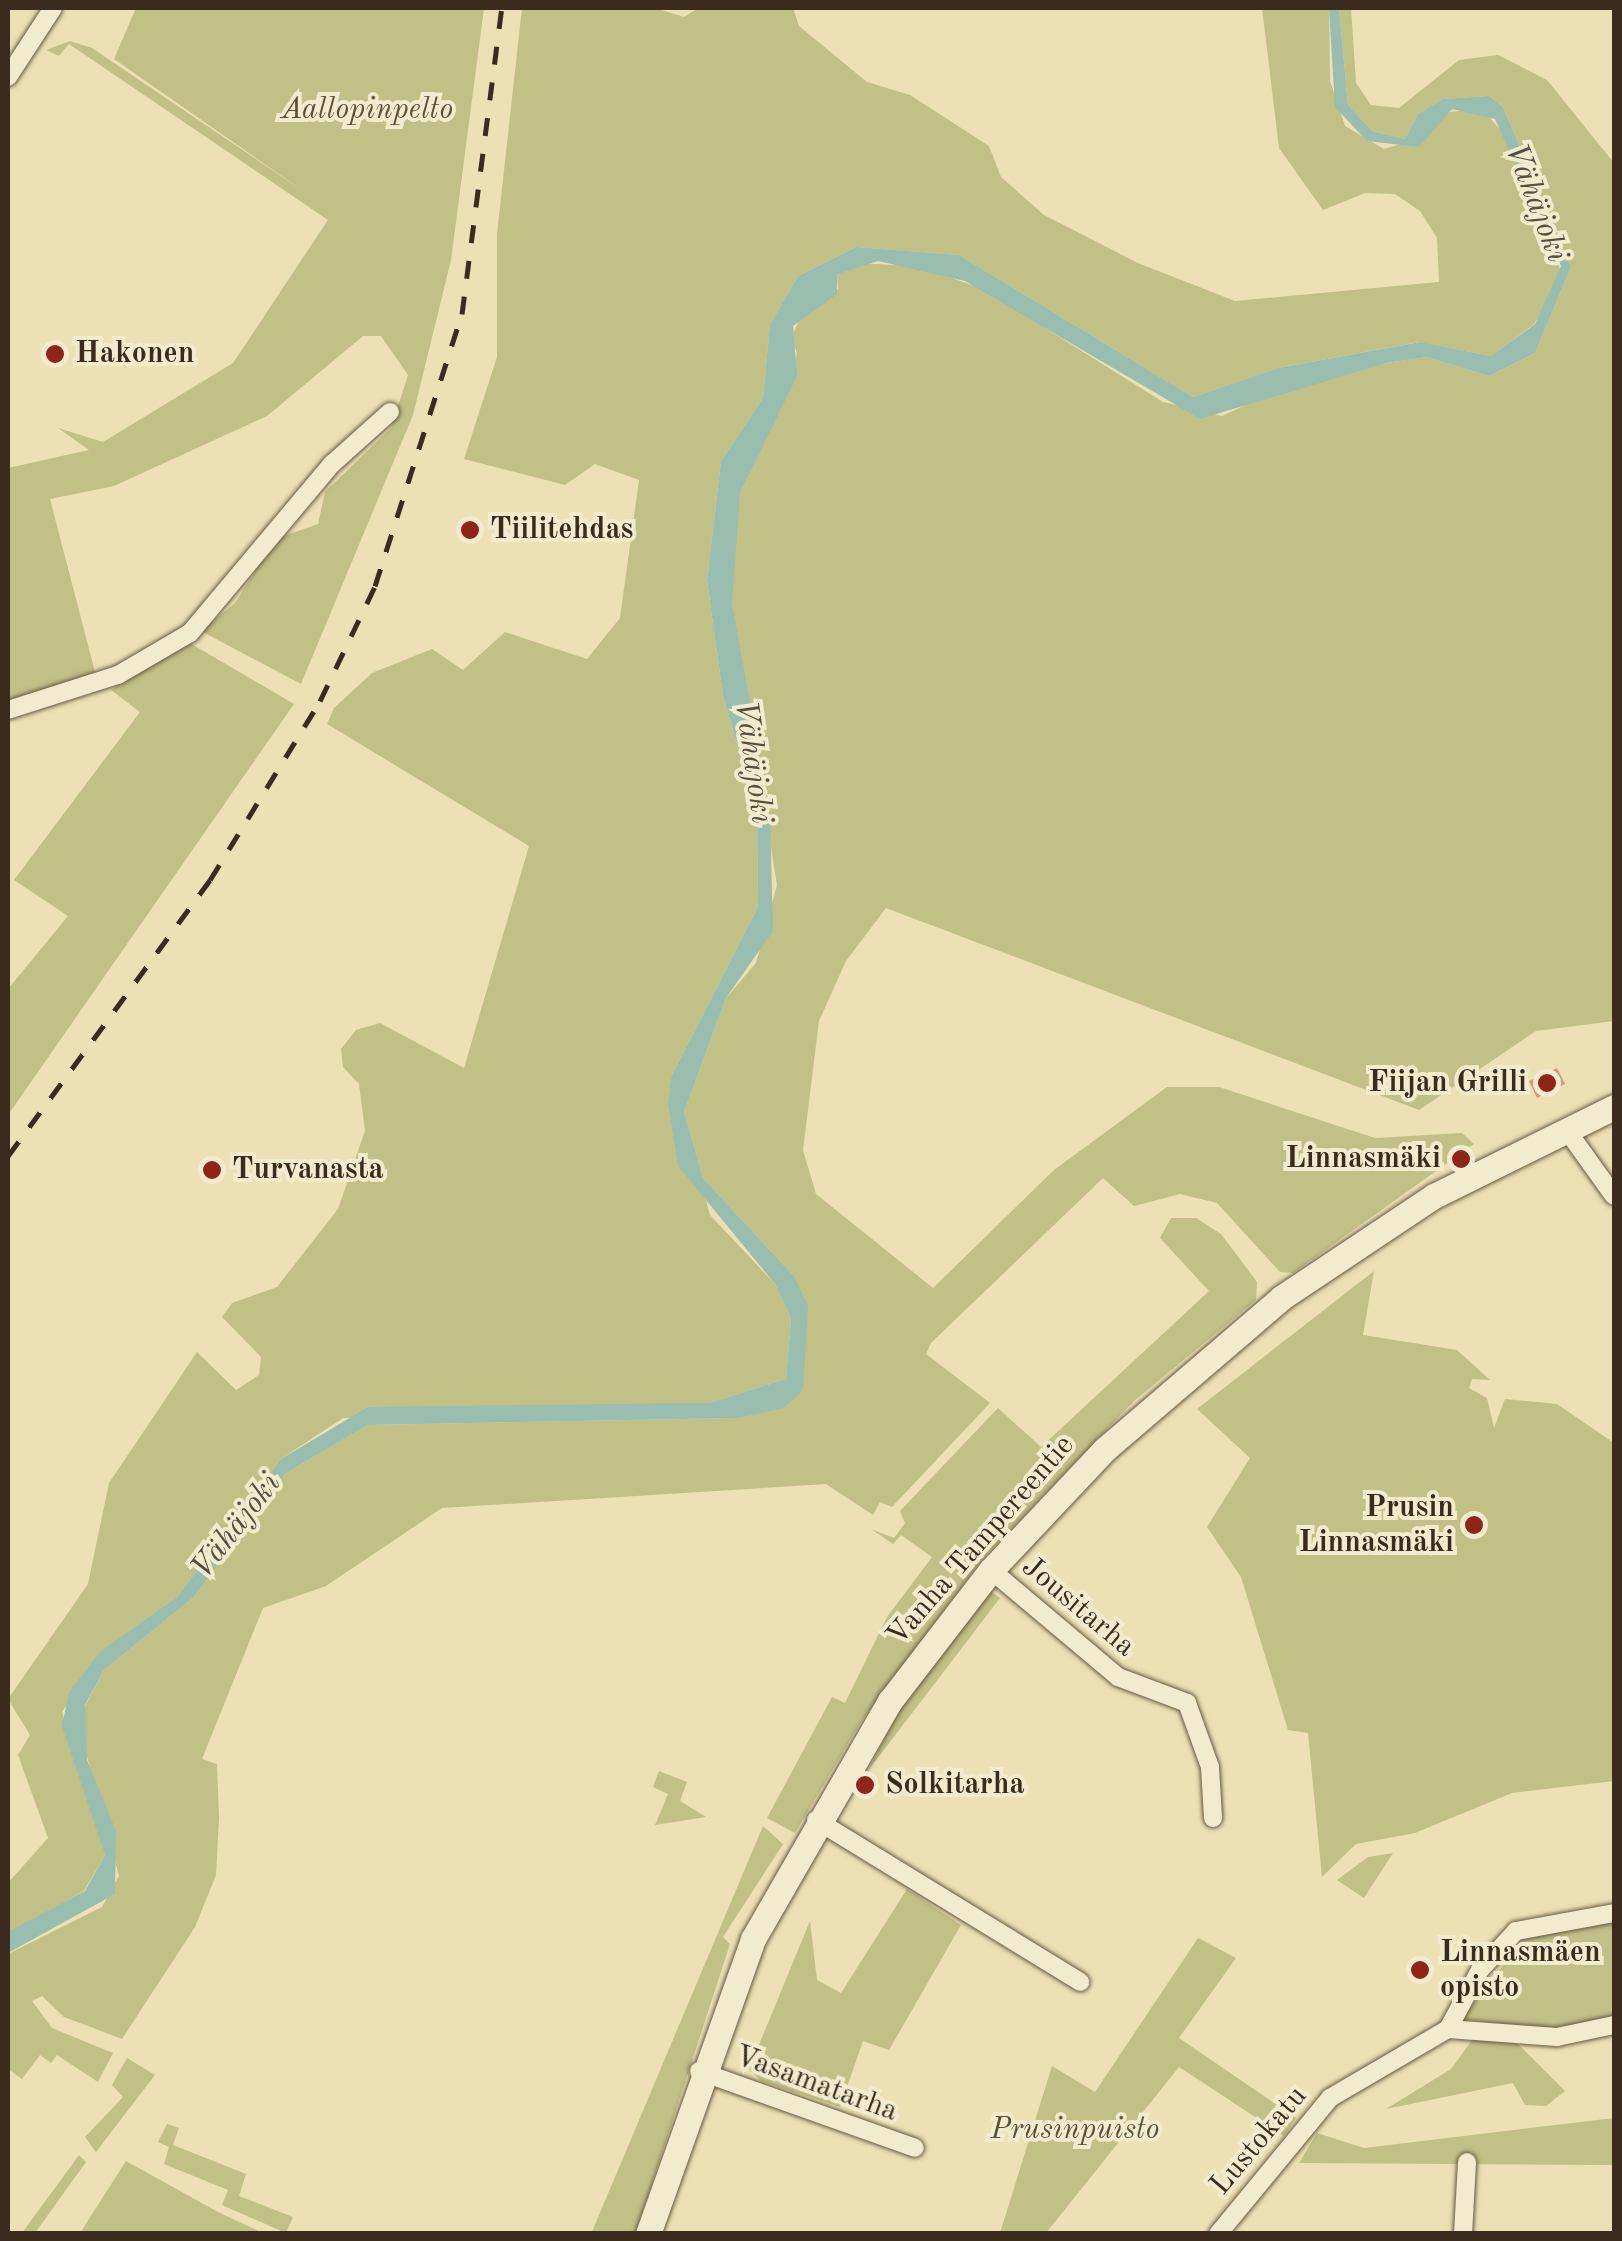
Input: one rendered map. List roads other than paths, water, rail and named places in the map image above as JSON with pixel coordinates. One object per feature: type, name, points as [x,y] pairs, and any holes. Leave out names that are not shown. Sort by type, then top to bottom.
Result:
[{"type":"main road","name":"Vanha Tampereentie","points":[[648,2234],[699,2071],[816,1820],[890,1701],[991,1570],[1104,1449],[1281,1298],[1424,1202],[1614,1106]]},
{"type":"street","points":[[8,77],[53,8]]},
{"type":"street","points":[[8,710],[118,675],[190,633],[332,464],[390,412]]},
{"type":"street","points":[[1566,1129],[1614,1196]]},
{"type":"street","name":"Jousitarha","points":[[991,1570],[1118,1678],[1187,1703],[1210,1767],[1213,1818]]},
{"type":"street","points":[[816,1820],[1080,1982]]},
{"type":"street","points":[[1614,1913],[1516,1931],[1480,1970],[1448,2029],[1557,2038],[1614,2026]]},
{"type":"street","name":"Lustokatu","points":[[1218,2234],[1330,2098],[1448,2029]]},
{"type":"street","name":"Vasamatarha","points":[[699,2071],[914,2148]]},
{"type":"street","points":[[1463,2234],[1467,2162]]},
{"type":"water","name":"Vähäjoki","points":[[1329,8],[1339,8],[1348,105],[1372,131],[1405,139],[1418,114],[1442,99],[1489,96],[1503,107],[1571,267],[1535,353],[1489,376],[1427,357],[1386,363],[1200,419],[965,281],[878,261],[837,274],[837,294],[793,326],[797,376],[740,493],[732,603],[770,813],[773,931],[726,998],[684,1112],[703,1178],[794,1276],[808,1306],[803,1390],[784,1408],[737,1418],[368,1425],[286,1473],[194,1597],[104,1670],[85,1705],[87,1760],[116,1831],[115,1894],[8,1953],[8,1932],[85,1891],[105,1855],[62,1726],[69,1692],[100,1652],[177,1597],[281,1459],[368,1407],[709,1403],[786,1379],[791,1318],[775,1284],[678,1166],[668,1102],[672,1075],[758,907],[757,815],[723,695],[707,581],[721,461],[763,398],[770,324],[798,276],[856,247],[959,255],[1193,397],[1278,368],[1420,342],[1491,356],[1535,324],[1561,266],[1495,119],[1452,109],[1419,147],[1367,141],[1335,107]]},
{"type":"railway","points":[[8,1156],[210,880],[320,701],[375,586],[462,314],[502,8]]},
{"type":"place","name":"Hakonen","points":[[55,354]]},
{"type":"place","name":"Tiilitehdas","points":[[470,530]]},
{"type":"place","name":"Fiijan Grilli","points":[[1547,1083]]},
{"type":"place","name":"Linnasmäki","points":[[1461,1159]]},
{"type":"place","name":"Turvanasta","points":[[212,1170]]},
{"type":"place","name":"Prusin Linnasmäki","points":[[1474,1525]]},
{"type":"place","name":"Solkitarha","points":[[865,1785]]},
{"type":"place","name":"Linnasmäen opisto","points":[[1420,1970]]},
{"type":"park label","name":"Aallopinpelto","points":[[367,110]]},
{"type":"park label","name":"Prusinpuisto","points":[[1075,2130]]}]
